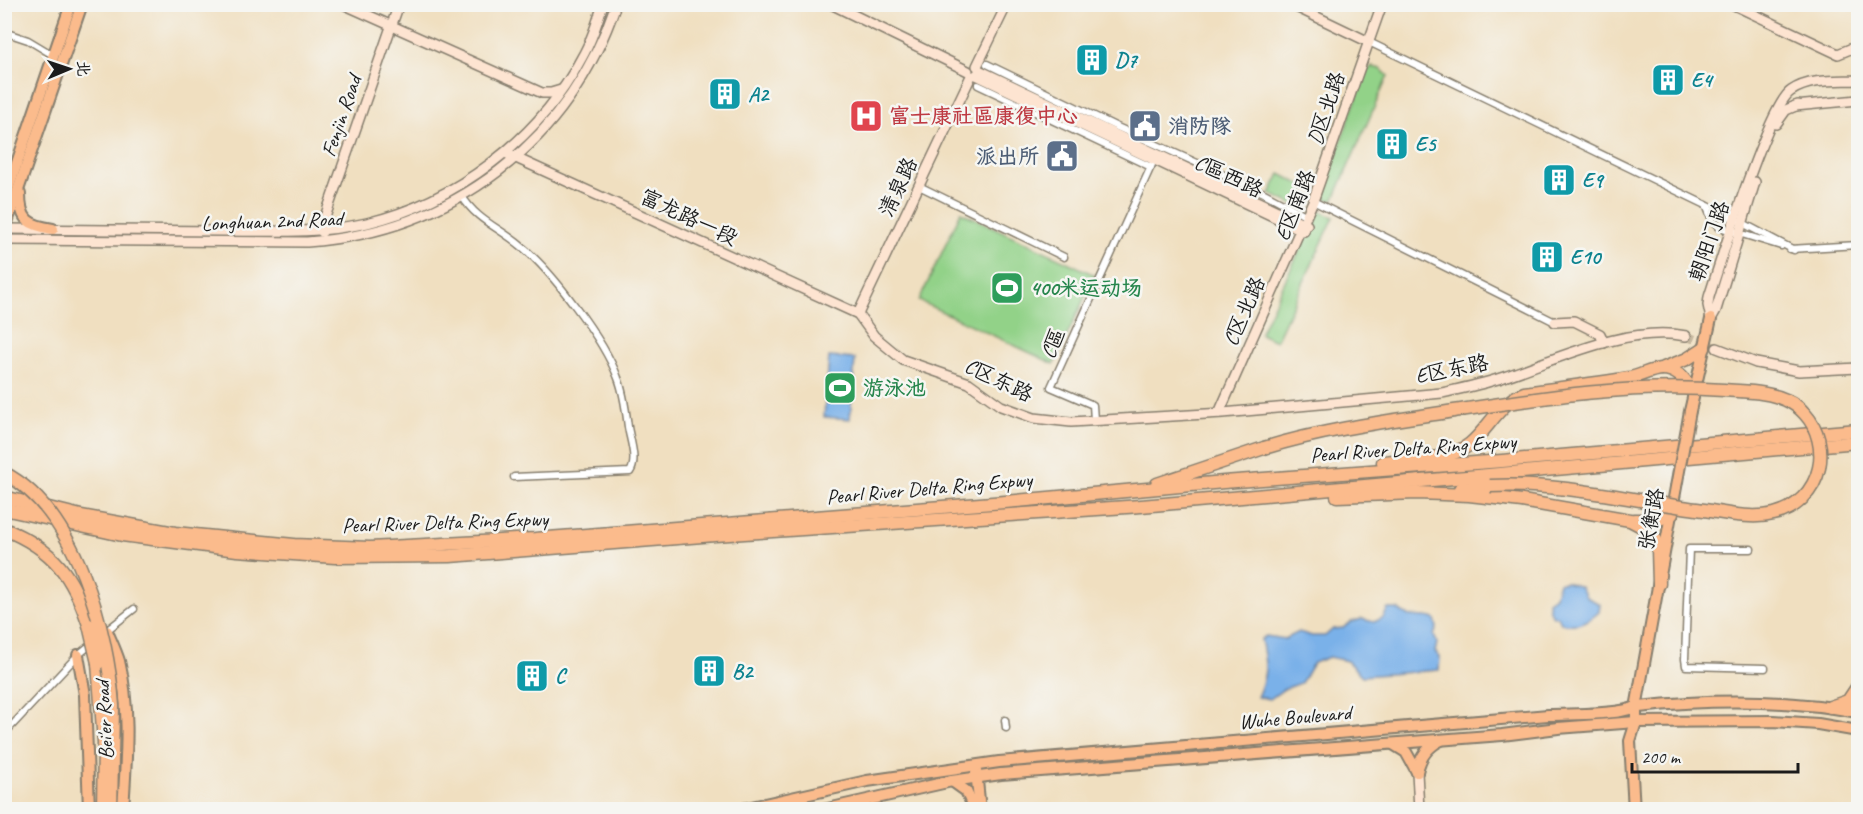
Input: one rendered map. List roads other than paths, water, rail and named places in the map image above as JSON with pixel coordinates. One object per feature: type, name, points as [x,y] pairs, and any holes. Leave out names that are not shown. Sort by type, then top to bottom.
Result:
[{"type":"highway","points":[[1224,482],[1449,453],[1470,443],[1514,397],[1524,393],[1634,378],[1687,359],[1704,348]]},
{"type":"highway","points":[[1661,369],[1683,377],[1694,393]]},
{"type":"highway","points":[[1124,492],[1157,484],[1264,448],[1340,428],[1556,395],[1661,388],[1758,393],[1786,400],[1806,415],[1819,440],[1821,454],[1820,468],[1810,489],[1794,505],[1772,515],[1736,514],[1540,486],[1490,486],[1417,493],[1141,507]]},
{"type":"highway","name":"Pearl River Delta Ring Expwy","points":[[4,497],[81,516],[175,533],[294,545],[370,548],[535,539],[1858,430]]},
{"type":"highway","name":"Pearl River Delta Ring Expwy","points":[[4,509],[122,535],[173,543],[305,556],[372,558],[450,556],[715,535],[1141,507],[1858,442]]},
{"type":"highway","points":[[4,473],[22,483],[37,496],[56,520],[69,545],[99,622],[111,681],[113,706],[111,810]]},
{"type":"highway","points":[[1417,493],[1498,498],[1630,520],[1647,529],[1656,540],[1659,584]]},
{"type":"highway","points":[[1630,520],[1657,520],[1672,514]]},
{"type":"highway","points":[[4,529],[29,540],[52,557],[76,589],[89,625],[98,663],[104,733],[103,810]]},
{"type":"highway","points":[[1830,707],[1848,700],[1858,686]]},
{"type":"main road","points":[[5,198],[71,4]]},
{"type":"main road","points":[[5,232],[82,4]]},
{"type":"main road","points":[[21,183],[20,207],[23,216],[35,225],[54,229]]},
{"type":"main road","name":"张衡路","points":[[1635,725],[1636,708],[1690,411],[1711,319]]},
{"type":"main road","name":"Bei'er Road","points":[[107,631],[118,658],[125,691],[127,747],[123,810]]},
{"type":"main road","name":"Bei'er Road","points":[[78,655],[85,695],[89,810]]},
{"type":"main road","name":"Wuhe Boulevard","points":[[738,810],[867,781],[974,765],[1073,754],[1742,701],[1830,707],[1858,712]]},
{"type":"main road","name":"Wuhe Boulevard","points":[[823,810],[952,781],[1001,774],[1442,740],[1558,728],[1798,722],[1858,731]]},
{"type":"main road","points":[[1634,810],[1630,741],[1635,725]]},
{"type":"main road","points":[[1635,725],[1640,810]]},
{"type":"main road","points":[[1417,772],[1428,749],[1442,740]]},
{"type":"main road","points":[[1214,743],[1215,757]]},
{"type":"main road","points":[[1392,743],[1406,752],[1417,772]]},
{"type":"main road","points":[[974,765],[976,808]]},
{"type":"main road","points":[[976,808],[986,787],[1001,774]]},
{"type":"main road","points":[[952,781],[966,791],[976,808]]},
{"type":"street","points":[[343,4],[542,93],[561,90]]},
{"type":"street","name":"Fenjin Road","points":[[323,241],[322,229],[399,4]]},
{"type":"street","name":"Longhuan 2nd Road","points":[[5,232],[54,229],[290,231],[353,225],[385,218],[431,200],[472,177],[505,153],[561,90],[581,59],[603,4]]},
{"type":"street","name":"Longhuan 2nd Road","points":[[5,232],[260,242],[323,241],[368,233],[396,225],[462,196],[516,158],[540,134],[578,86],[602,41],[616,4]]},
{"type":"street","points":[[831,4],[975,69],[1115,126],[1264,194],[1304,225]]},
{"type":"street","points":[[842,4],[1304,225]]},
{"type":"street","name":"清泉路","points":[[975,69],[1002,4]]},
{"type":"street","name":"清泉路","points":[[858,314],[1007,4]]},
{"type":"street","points":[[1290,4],[1739,221],[1794,250]]},
{"type":"street","name":"E区南路","points":[[1304,225],[1315,202],[1384,4]]},
{"type":"street","points":[[1732,4],[1838,54],[1855,47],[1858,39]]},
{"type":"street","points":[[4,32],[28,40],[53,55]]},
{"type":"street","name":"C區西路","points":[[975,69],[1152,163],[1304,225]]},
{"type":"street","name":"朝阳门路","points":[[1711,319],[1716,309],[1735,233],[1777,107],[1787,93],[1803,84],[1858,80]]},
{"type":"street","points":[[978,85],[1152,163],[1109,147],[978,85]]},
{"type":"street","points":[[1777,107],[1856,100],[1858,90]]},
{"type":"street","points":[[542,93],[548,107]]},
{"type":"street","name":"朝阳门路","points":[[1739,221],[1777,123],[1786,110],[1798,105]]},
{"type":"street","name":"富龙路一段","points":[[505,153],[858,314]]},
{"type":"street","name":"C區","points":[[1094,420],[1093,405],[1051,387],[1152,163]]},
{"type":"street","points":[[919,186],[1064,257]]},
{"type":"street","points":[[462,196],[480,219],[529,253],[576,309],[603,346],[613,366],[619,379],[626,411],[633,468],[630,472],[514,477]]},
{"type":"street","points":[[1315,202],[1555,322],[1574,321],[1600,334],[1604,343]]},
{"type":"street","points":[[1706,205],[1716,224],[1735,233],[1794,250],[1858,245]]},
{"type":"street","name":"C区北路","points":[[1221,413],[1304,225]]},
{"type":"street","name":"C区东路","points":[[858,314],[874,336],[903,360],[969,383],[1001,406],[1034,418],[1071,422],[1221,413]]},
{"type":"street","name":"E区东路","points":[[1221,413],[1442,393],[1474,386],[1604,343],[1666,332],[1686,336]]},
{"type":"street","points":[[1717,348],[1756,363],[1799,372],[1858,368]]},
{"type":"street","points":[[1750,549],[1689,549],[1685,659],[1686,666],[1765,668]]},
{"type":"street","points":[[4,734],[78,655],[134,609]]},
{"type":"street","points":[[1005,720],[1006,728]]},
{"type":"street","points":[[1417,772],[1419,810]]},
{"type":"water","name":"游泳池","points":[[829,357],[855,359],[850,419],[824,417]]},
{"type":"water","points":[[1559,582],[1581,587],[1586,597],[1600,604],[1599,612],[1582,623],[1561,623],[1558,617],[1553,616],[1549,610],[1548,601],[1555,596]]},
{"type":"water","points":[[1388,609],[1398,609],[1406,615],[1435,619],[1437,628],[1434,635],[1437,643],[1435,652],[1440,657],[1439,670],[1362,676],[1347,661],[1329,657],[1313,663],[1301,683],[1284,689],[1270,699],[1257,697],[1265,668],[1261,639],[1266,636],[1285,639],[1299,632],[1312,636],[1325,636],[1333,629],[1343,628],[1351,622],[1362,619],[1374,622],[1383,618]]},
{"type":"tunnel","points":[[1686,336],[1717,348]]},
{"type":"place","name":"D7","points":[[1092,60]]},
{"type":"place","name":"E4","points":[[1668,80]]},
{"type":"place","name":"A2","points":[[725,94]]},
{"type":"place","name":"富士康社區康復中心","points":[[866,116]]},
{"type":"place","name":"消防隊","points":[[1145,126]]},
{"type":"place","name":"E5","points":[[1392,144]]},
{"type":"place","name":"派出所","points":[[1062,156]]},
{"type":"place","name":"E9","points":[[1559,180]]},
{"type":"place","name":"E10","points":[[1547,257]]},
{"type":"place","name":"400米运动场","points":[[1007,288]]},
{"type":"place","name":"游泳池","points":[[840,388]]},
{"type":"place","name":"B2","points":[[709,671]]},
{"type":"place","name":"C","points":[[532,676]]}]
